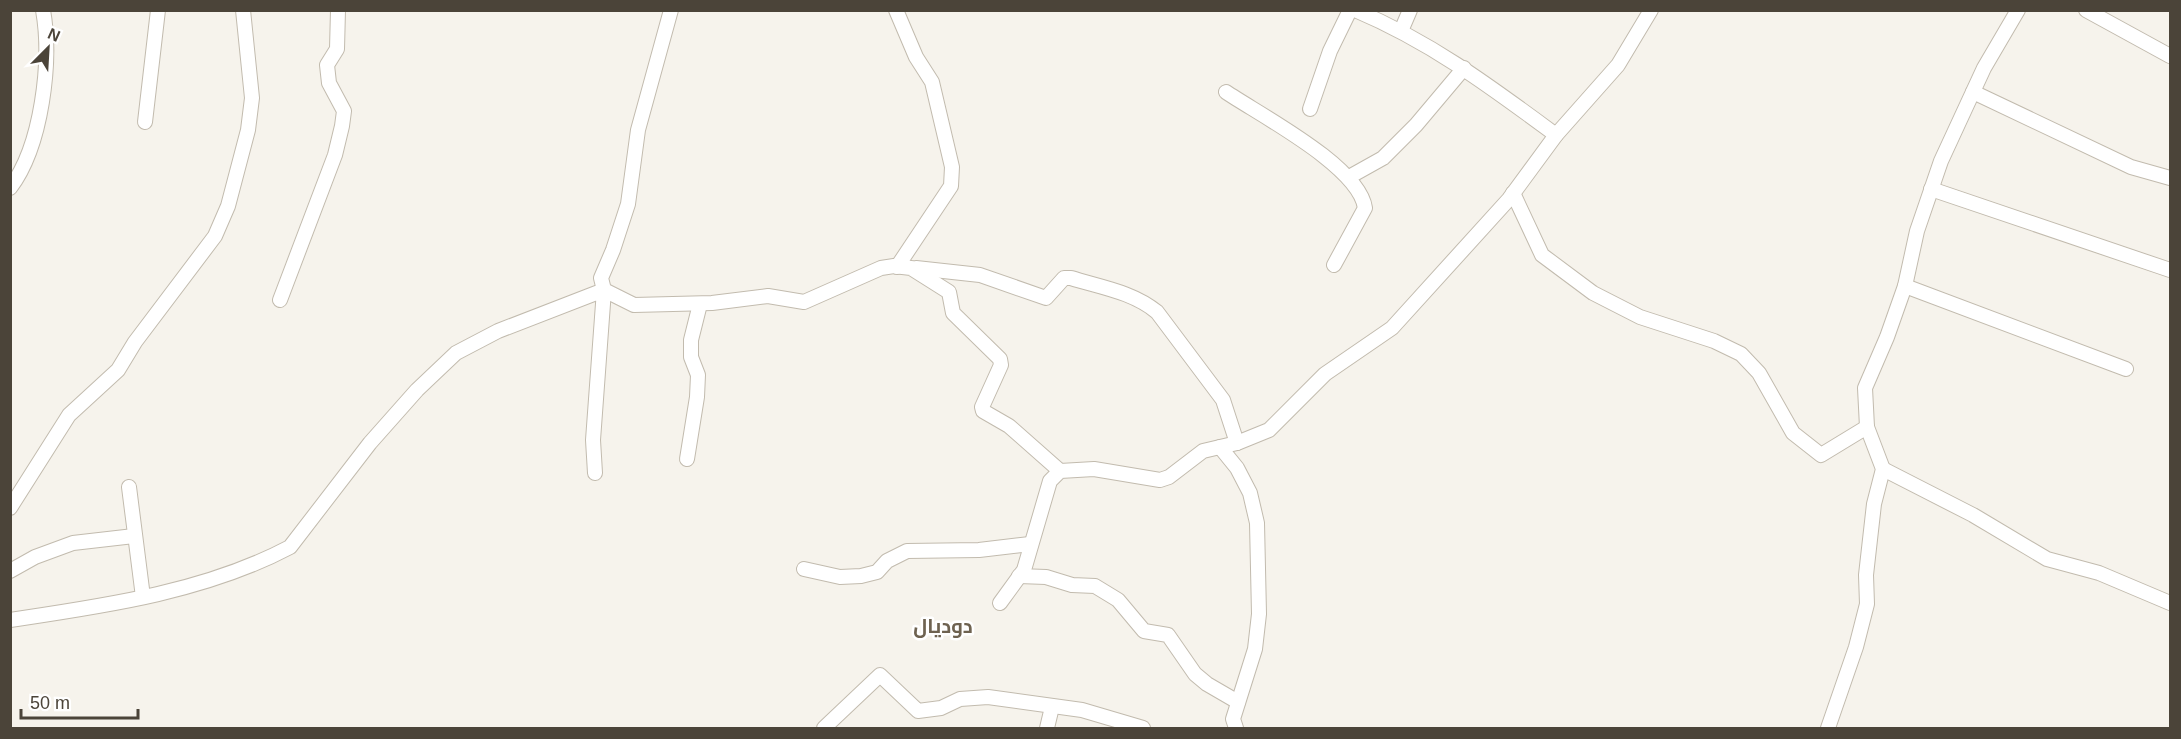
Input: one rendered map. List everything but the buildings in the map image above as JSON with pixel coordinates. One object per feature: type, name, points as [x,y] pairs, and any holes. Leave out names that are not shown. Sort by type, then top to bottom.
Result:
[{"type":"street","points":[[10,188],[18,177],[28,151],[44,90],[47,58],[43,10]]},
{"type":"street","points":[[145,122],[158,10]]},
{"type":"street","points":[[10,507],[69,415],[118,370],[135,342],[215,236],[228,206],[248,130],[252,98],[243,10]]},
{"type":"street","points":[[280,300],[335,155],[342,126],[344,111],[329,83],[327,65],[337,49],[338,10]]},
{"type":"street","points":[[595,473],[593,440],[604,290],[601,278],[628,204],[638,130],[671,10]]},
{"type":"street","points":[[896,10],[916,57],[932,82],[952,167],[951,186],[904,267]]},
{"type":"street","points":[[1310,109],[1330,51],[1350,10]]},
{"type":"street","points":[[1355,10],[1401,31],[1464,68],[1556,135]]},
{"type":"street","points":[[1401,31],[1410,10]]},
{"type":"street","points":[[1000,603],[1024,570],[1050,481],[1060,471],[1094,469],[1160,480],[1169,477],[1203,451],[1237,443],[1269,430],[1325,374],[1392,328],[1513,193],[1556,135],[1618,65],[1651,10]]},
{"type":"street","points":[[1828,729],[1856,647],[1867,604],[1866,575],[1874,504],[1883,469],[1867,427],[1865,388],[1887,337],[1905,286],[1917,231],[1941,161],[1973,92],[2018,10]]},
{"type":"street","points":[[2086,10],[2170,56]]},
{"type":"street","points":[[1349,177],[1383,158],[1416,125],[1464,68]]},
{"type":"street","points":[[1226,92],[1282,125],[1349,177],[1360,193],[1365,208],[1334,265]]},
{"type":"street","points":[[1973,92],[2131,167],[2170,178]]},
{"type":"street","points":[[1931,189],[2170,270]]},
{"type":"street","points":[[1513,193],[1542,255],[1593,293],[1621,308],[1640,317],[1714,341],[1742,354],[1760,373],[1793,433],[1821,455],[1867,427]]},
{"type":"street","points":[[904,267],[949,292],[953,314],[1000,359],[1001,365],[982,406],[983,411],[1009,426],[1060,471]]},
{"type":"street","points":[[10,620],[143,597],[209,579],[271,557],[290,547],[370,443],[417,390],[456,353],[498,331],[604,290],[634,304],[700,304],[768,296],[804,302],[882,268],[904,267],[980,275],[1046,298],[1064,278],[1071,278],[1120,292],[1147,303],[1157,312],[1223,400],[1237,443]]},
{"type":"street","points":[[1905,286],[2126,369]]},
{"type":"street","points":[[687,459],[697,397],[698,375],[691,357],[691,340],[700,304]]},
{"type":"street","points":[[1220,447],[1237,468],[1250,493],[1257,523],[1259,614],[1255,650],[1233,719],[1236,729]]},
{"type":"street","points":[[1883,469],[1973,516],[2047,559],[2099,573],[2170,603]]},
{"type":"street","points":[[129,487],[143,597]]},
{"type":"street","points":[[10,571],[35,557],[73,543],[134,536]]},
{"type":"street","points":[[804,569],[840,577],[861,576],[878,572],[888,561],[906,551],[979,550],[1030,544]]},
{"type":"street","points":[[1019,576],[1046,577],[1072,585],[1095,586],[1104,591],[1118,600],[1144,631],[1168,635],[1195,674],[1207,684],[1238,702]]},
{"type":"street","points":[[824,729],[880,675],[918,711],[941,708],[970,698],[988,698],[1082,710],[1143,729]]},
{"type":"street","points":[[1047,729],[1052,707]]},
{"type":"district","name":"دودیال","points":[[943,626]]}]
